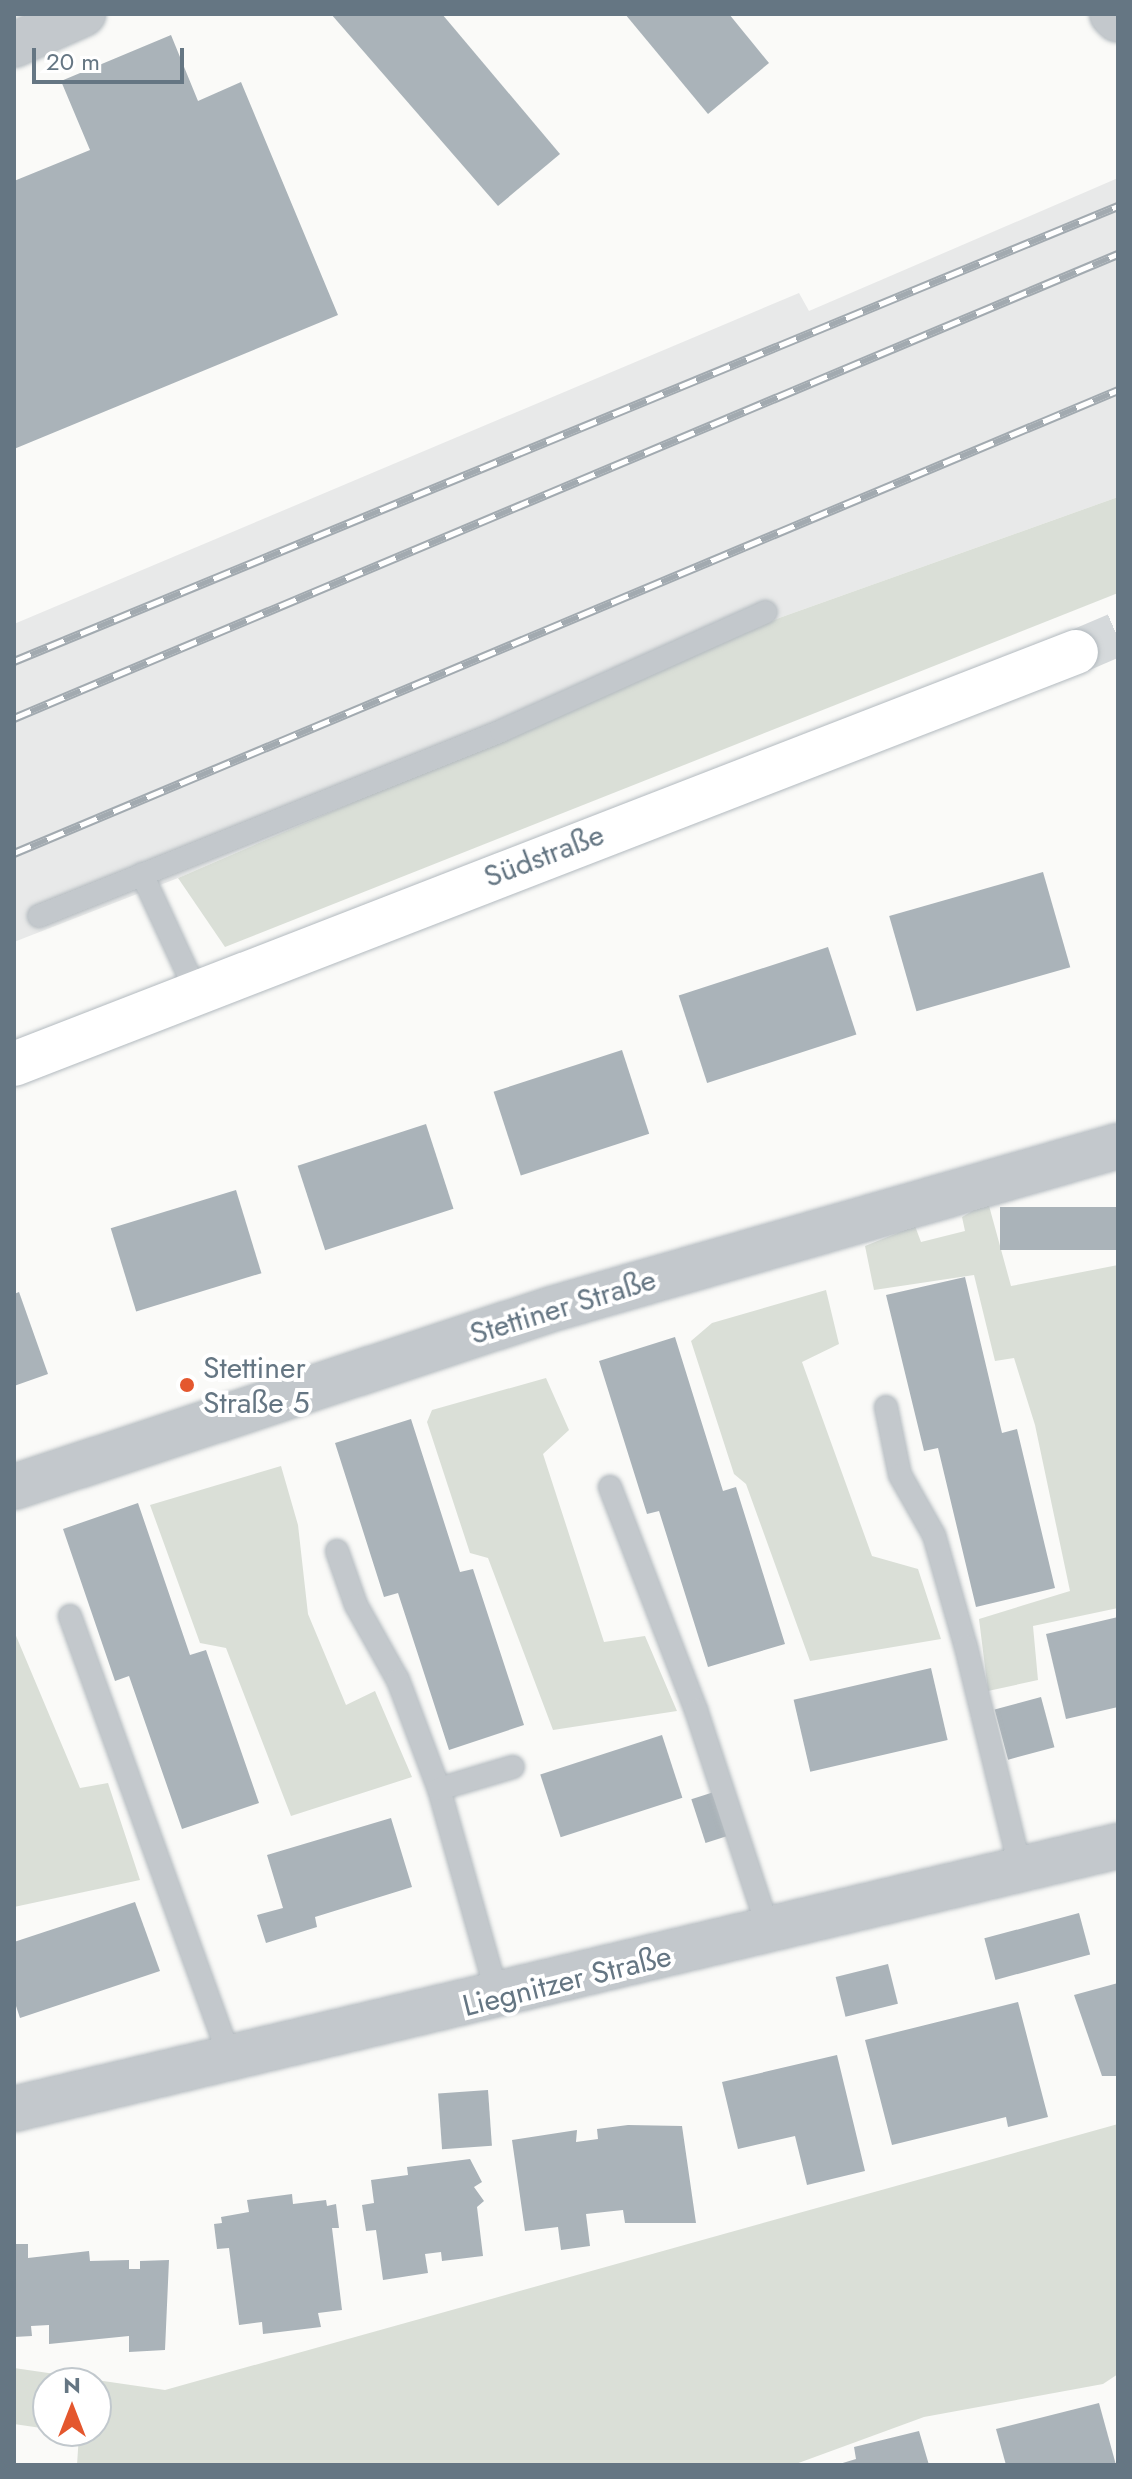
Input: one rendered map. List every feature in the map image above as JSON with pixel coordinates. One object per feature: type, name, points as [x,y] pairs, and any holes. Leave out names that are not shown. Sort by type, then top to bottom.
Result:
[{"type":"main road","name":"Südstraße","points":[[14,1064],[1076,652]]},
{"type":"street","points":[[14,45],[83,14]]},
{"type":"street","points":[[1112,14],[1118,20]]},
{"type":"street","name":"Stettiner Straße","points":[[14,1487],[552,1309],[1118,1146]]},
{"type":"street","name":"Liegnitzer Straße","points":[[14,2109],[231,2061],[1118,1846]]},
{"type":"lane","points":[[39,916],[501,731],[766,612]]},
{"type":"lane","points":[[142,874],[196,991]]},
{"type":"lane","points":[[886,1407],[900,1475],[934,1535],[962,1633],[1021,1871]]},
{"type":"lane","points":[[610,1487],[696,1710],[769,1931]]},
{"type":"lane","points":[[337,1551],[356,1605],[398,1680],[439,1789],[498,1997]]},
{"type":"lane","points":[[70,1616],[231,2061]]},
{"type":"lane","points":[[439,1789],[513,1767]]},
{"type":"shaded area","points":[[1118,178],[1118,497],[779,618],[178,878],[14,942],[14,624],[799,293],[809,311]]},
{"type":"shaded area","points":[[1118,497],[1118,593],[225,947],[178,878],[779,618]]},
{"type":"shaded area","points":[[988,1202],[1011,1286],[1118,1265],[1118,1608],[1033,1626],[1038,1680],[988,1691],[979,1619],[1070,1591],[1035,1425],[1014,1358],[995,1361],[974,1275],[874,1290],[865,1246],[915,1226],[921,1242],[965,1231],[962,1217]]},
{"type":"shaded area","points":[[826,1290],[839,1344],[802,1362],[872,1556],[918,1569],[941,1639],[810,1661],[746,1484],[734,1474],[691,1341],[712,1323]]},
{"type":"shaded area","points":[[546,1378],[569,1430],[543,1454],[604,1642],[645,1636],[677,1711],[553,1730],[488,1558],[470,1553],[427,1422],[432,1410]]},
{"type":"shaded area","points":[[281,1466],[298,1525],[308,1614],[346,1705],[375,1691],[412,1777],[291,1816],[226,1648],[200,1643],[150,1505]]},
{"type":"shaded area","points":[[14,1631],[80,1788],[108,1783],[140,1880],[14,1907]]},
{"type":"shaded area","points":[[1118,2124],[1118,2374],[1103,2384],[924,2417],[793,2465],[77,2465],[78,2447],[112,2447],[112,2382],[165,2390]]},
{"type":"shaded area","points":[[14,2368],[32,2371],[32,2427],[14,2424]]},
{"type":"building","points":[[331,14],[442,14],[560,154],[498,206]]},
{"type":"building","points":[[625,14],[729,14],[769,63],[708,114]]},
{"type":"building","points":[[171,35],[198,101],[241,82],[338,315],[14,449],[14,181],[90,150],[61,81]]},
{"type":"building","points":[[1043,872],[1070,967],[916,1011],[889,916]]},
{"type":"building","points":[[828,947],[856,1034],[707,1083],[679,996]]},
{"type":"building","points":[[622,1050],[649,1134],[521,1175],[494,1092]]},
{"type":"building","points":[[426,1124],[454,1209],[325,1250],[298,1166]]},
{"type":"building","points":[[236,1190],[261,1273],[136,1311],[111,1228]]},
{"type":"building","points":[[1000,1207],[1118,1207],[1118,1250],[1000,1250]]},
{"type":"building","points":[[965,1277],[1002,1433],[1017,1429],[1055,1588],[976,1607],[938,1448],[924,1451],[886,1295]]},
{"type":"building","points":[[19,1292],[48,1374],[14,1386],[14,1294]]},
{"type":"building","points":[[675,1337],[723,1491],[736,1487],[785,1644],[708,1667],[659,1511],[647,1514],[599,1361]]},
{"type":"building","points":[[411,1419],[460,1572],[473,1569],[524,1725],[449,1750],[398,1593],[384,1597],[335,1443]]},
{"type":"building","points":[[138,1503],[190,1655],[206,1650],[259,1803],[182,1829],[129,1676],[115,1681],[63,1529]]},
{"type":"building","points":[[1118,1617],[1118,1707],[1066,1719],[1046,1634]]},
{"type":"building","points":[[931,1668],[948,1740],[810,1772],[794,1700]]},
{"type":"building","points":[[1041,1697],[1054,1747],[1008,1760],[995,1709]]},
{"type":"building","points":[[662,1735],[682,1798],[561,1837],[540,1775]]},
{"type":"building","points":[[717,1791],[731,1835],[706,1843],[691,1799]]},
{"type":"building","points":[[391,1818],[412,1887],[315,1917],[317,1927],[266,1943],[257,1915],[283,1908],[267,1855]]},
{"type":"building","points":[[135,1902],[160,1971],[20,2018],[14,2000],[14,1942]]},
{"type":"building","points":[[1079,1913],[1090,1955],[995,1980],[984,1938]]},
{"type":"building","points":[[888,1964],[898,2004],[846,2017],[836,1977]]},
{"type":"building","points":[[1118,1983],[1118,2076],[1102,2076],[1074,1995]]},
{"type":"building","points":[[1018,2002],[1048,2117],[1008,2127],[1006,2117],[892,2145],[865,2040]]},
{"type":"building","points":[[837,2055],[865,2171],[807,2185],[795,2136],[738,2149],[722,2082]]},
{"type":"building","points":[[488,2090],[492,2146],[442,2149],[438,2093]]},
{"type":"building","points":[[628,2125],[682,2126],[696,2223],[625,2223],[623,2210],[586,2214],[590,2246],[561,2250],[558,2227],[525,2231],[512,2140],[577,2130],[576,2142],[598,2139],[597,2129]]},
{"type":"building","points":[[470,2159],[482,2182],[474,2187],[484,2201],[477,2207],[483,2256],[442,2261],[441,2252],[425,2254],[428,2273],[383,2280],[376,2230],[366,2231],[362,2205],[374,2203],[371,2180],[408,2175],[407,2167]]},
{"type":"building","points":[[292,2194],[293,2204],[326,2200],[327,2206],[336,2204],[339,2228],[332,2228],[342,2310],[318,2313],[321,2327],[263,2334],[262,2322],[239,2325],[229,2248],[217,2249],[214,2224],[222,2223],[221,2217],[249,2212],[247,2200]]},
{"type":"building","points":[[14,2244],[28,2244],[28,2258],[89,2251],[90,2261],[129,2260],[129,2269],[140,2269],[140,2261],[169,2260],[165,2350],[129,2352],[129,2336],[49,2344],[49,2325],[31,2326],[32,2336],[14,2337]]},
{"type":"building","points":[[1099,2403],[1116,2465],[1006,2465],[996,2429]]},
{"type":"building","points":[[919,2431],[929,2465],[836,2465],[856,2459],[854,2447]]},
{"type":"tunnel","points":[[1076,652],[1118,634]]},
{"type":"railway","points":[[14,661],[1118,206]]},
{"type":"railway","points":[[14,718],[1118,254]]},
{"type":"railway","points":[[14,853],[1118,390]]},
{"type":"place","name":"Stettiner Straße 5","points":[[187,1385]]}]
